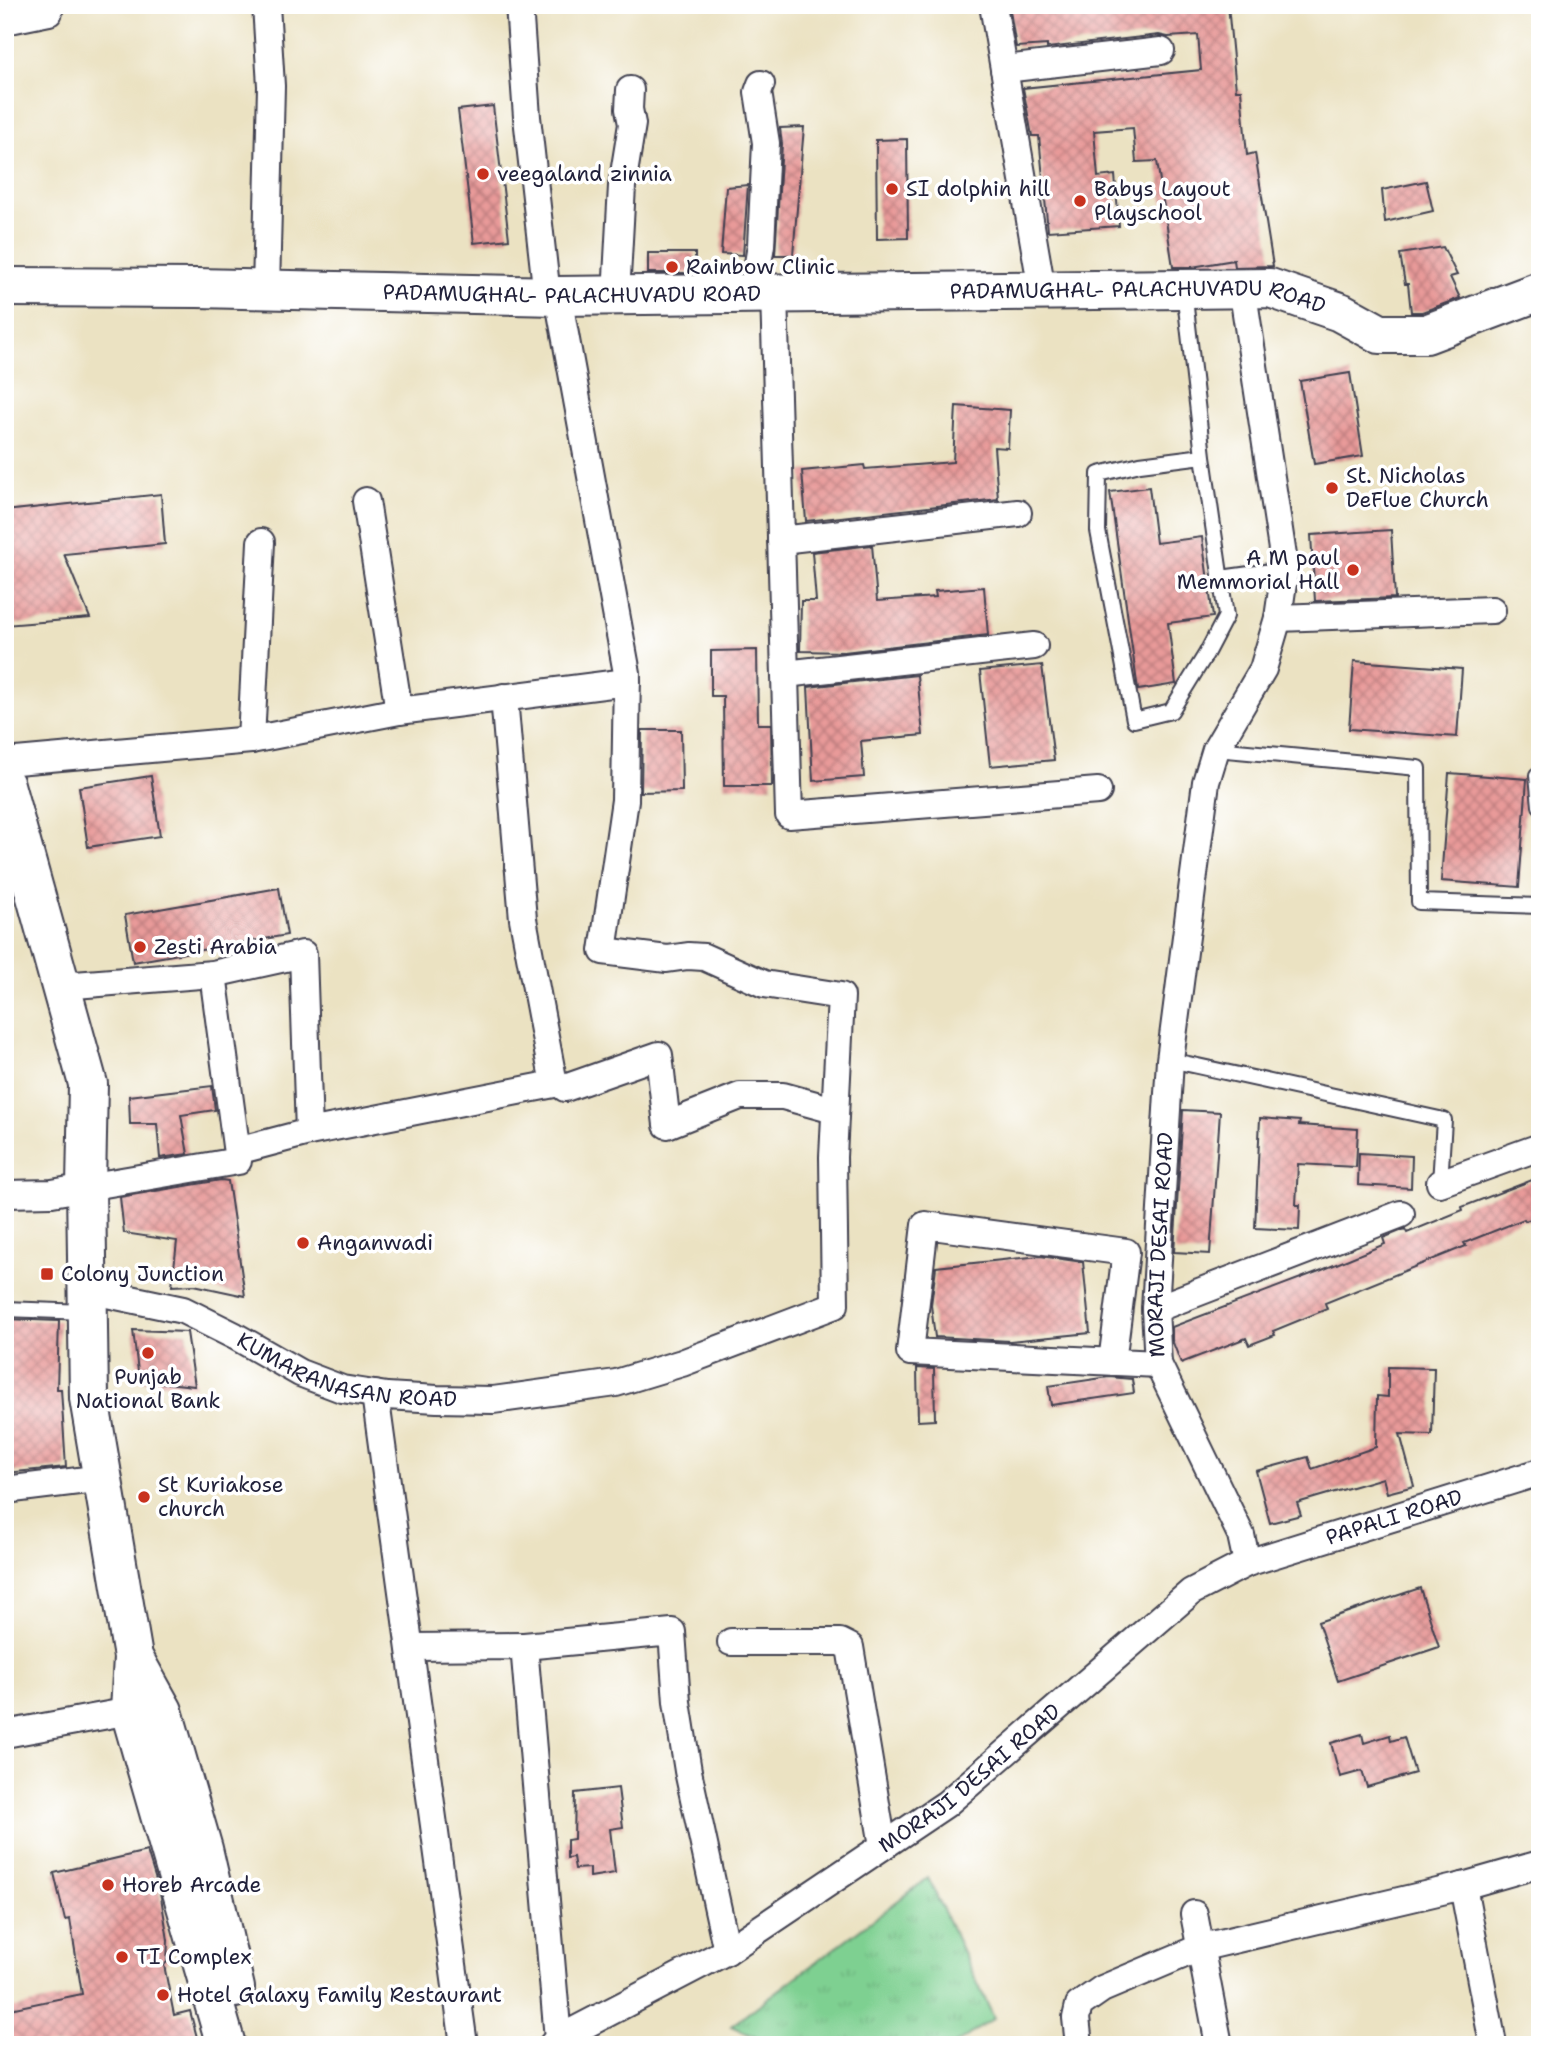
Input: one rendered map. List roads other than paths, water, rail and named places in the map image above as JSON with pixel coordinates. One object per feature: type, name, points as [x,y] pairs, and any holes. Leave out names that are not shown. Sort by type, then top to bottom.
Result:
[{"type":"main road","name":"PADAMUGHAL- PALACHUVADU ROAD","points":[[5,286],[552,296],[1242,287],[1270,288],[1282,292],[1340,312],[1380,334],[1426,334],[1540,291]]},
{"type":"main road","points":[[5,785],[88,1084],[86,1186],[89,1398],[133,1657],[130,1711],[185,1842],[247,2045]]},
{"type":"main road","points":[[133,1657],[163,1712],[185,1842],[226,2045]]},
{"type":"street","points":[[266,5],[271,86],[267,290]]},
{"type":"street","points":[[519,5],[527,117],[552,296],[618,613],[627,682],[625,800],[603,951],[667,959],[704,957],[764,984],[841,996],[834,1110],[783,1096],[740,1096],[667,1125],[659,1055],[565,1088]]},
{"type":"street","points":[[993,5],[1042,290]]},
{"type":"street","points":[[5,21],[49,12]]},
{"type":"street","points":[[1004,69],[1161,51]]},
{"type":"street","points":[[761,84],[758,92],[766,144],[761,245],[781,540],[789,815],[1098,791]]},
{"type":"street","points":[[616,295],[622,186],[632,124],[629,110],[630,90]]},
{"type":"street","name":"MORAJI DESAI ROAD","points":[[555,2042],[727,1951],[946,1804],[1191,1592],[1247,1563],[1241,1535],[1158,1364],[1155,1309],[1170,1060],[1206,782],[1216,749],[1263,669],[1278,618],[1285,569],[1242,287]]},
{"type":"street","points":[[366,501],[400,711]]},
{"type":"street","points":[[781,540],[1018,513]]},
{"type":"street","points":[[251,740],[261,542]]},
{"type":"street","points":[[1278,618],[1492,610]]},
{"type":"street","points":[[785,674],[1034,646]]},
{"type":"street","points":[[5,762],[251,740],[400,711],[627,682]]},
{"type":"street","points":[[237,1151],[309,1132],[554,1084],[523,919],[504,697]]},
{"type":"street","points":[[62,986],[214,974],[303,954],[309,1132]]},
{"type":"street","points":[[5,1194],[52,1192],[238,1161],[214,974]]},
{"type":"street","name":"KUMARANASAN ROAD","points":[[88,1301],[183,1310],[300,1373],[342,1389],[437,1399],[493,1400],[616,1383],[682,1363],[835,1305],[832,1212],[834,1110]]},
{"type":"street","points":[[1440,1183],[1540,1147]]},
{"type":"street","points":[[1155,1309],[1401,1214]]},
{"type":"street","points":[[1112,1362],[1126,1252],[925,1225],[910,1352],[1112,1362],[1158,1364]]},
{"type":"street","points":[[375,1394],[464,2045]]},
{"type":"street","name":"PAPALI ROAD","points":[[1247,1563],[1540,1472]]},
{"type":"street","points":[[5,1490],[103,1478]]},
{"type":"street","points":[[411,1647],[524,1646],[671,1632],[677,1702],[688,1771],[727,1951]]},
{"type":"street","points":[[731,1642],[840,1642],[850,1647],[883,1846]]},
{"type":"street","points":[[524,1646],[555,2042]]},
{"type":"street","points":[[5,1734],[130,1711]]},
{"type":"street","points":[[1079,2045],[1076,2018],[1079,2005],[1102,1989],[1199,1948],[1463,1886],[1540,1864]]},
{"type":"street","points":[[1463,1886],[1493,2044]]},
{"type":"street","points":[[1194,1914],[1219,2045]]},
{"type":"lane","points":[[1184,289],[1203,456],[1226,616],[1171,710],[1134,720],[1098,531],[1099,474],[1140,464],[1203,456]]},
{"type":"lane","points":[[1221,578],[1285,569]]},
{"type":"lane","points":[[1216,749],[1418,768],[1419,902],[1540,906]]},
{"type":"lane","points":[[1537,775],[1540,806]]},
{"type":"lane","points":[[1170,1060],[1444,1120],[1440,1183]]},
{"type":"lane","points":[[5,1310],[88,1301]]},
{"type":"place","name":"veegaland zinnia","points":[[483,174]]},
{"type":"place","name":"SI dolphin hill","points":[[892,189]]},
{"type":"place","name":"Babys Layout Playschool","points":[[1080,201]]},
{"type":"place","name":"Rainbow Clinic","points":[[672,267]]},
{"type":"place","name":"St. Nicholas DeFlue Church","points":[[1332,488]]},
{"type":"place","name":"A M paul Memmorial Hall","points":[[1353,570]]},
{"type":"place","name":"Zesti Arabia","points":[[140,947]]},
{"type":"place","name":"Anganwadi","points":[[303,1243]]},
{"type":"place","name":"Colony Junction","points":[[47,1274]]},
{"type":"place","name":"Punjab National Bank","points":[[148,1353]]},
{"type":"place","name":"St Kuriakose church","points":[[144,1497]]},
{"type":"place","name":"Horeb Arcade","points":[[108,1885]]},
{"type":"place","name":"TI Complex","points":[[122,1957]]},
{"type":"place","name":"Hotel Galaxy Family Restaurant","points":[[163,1995]]}]
